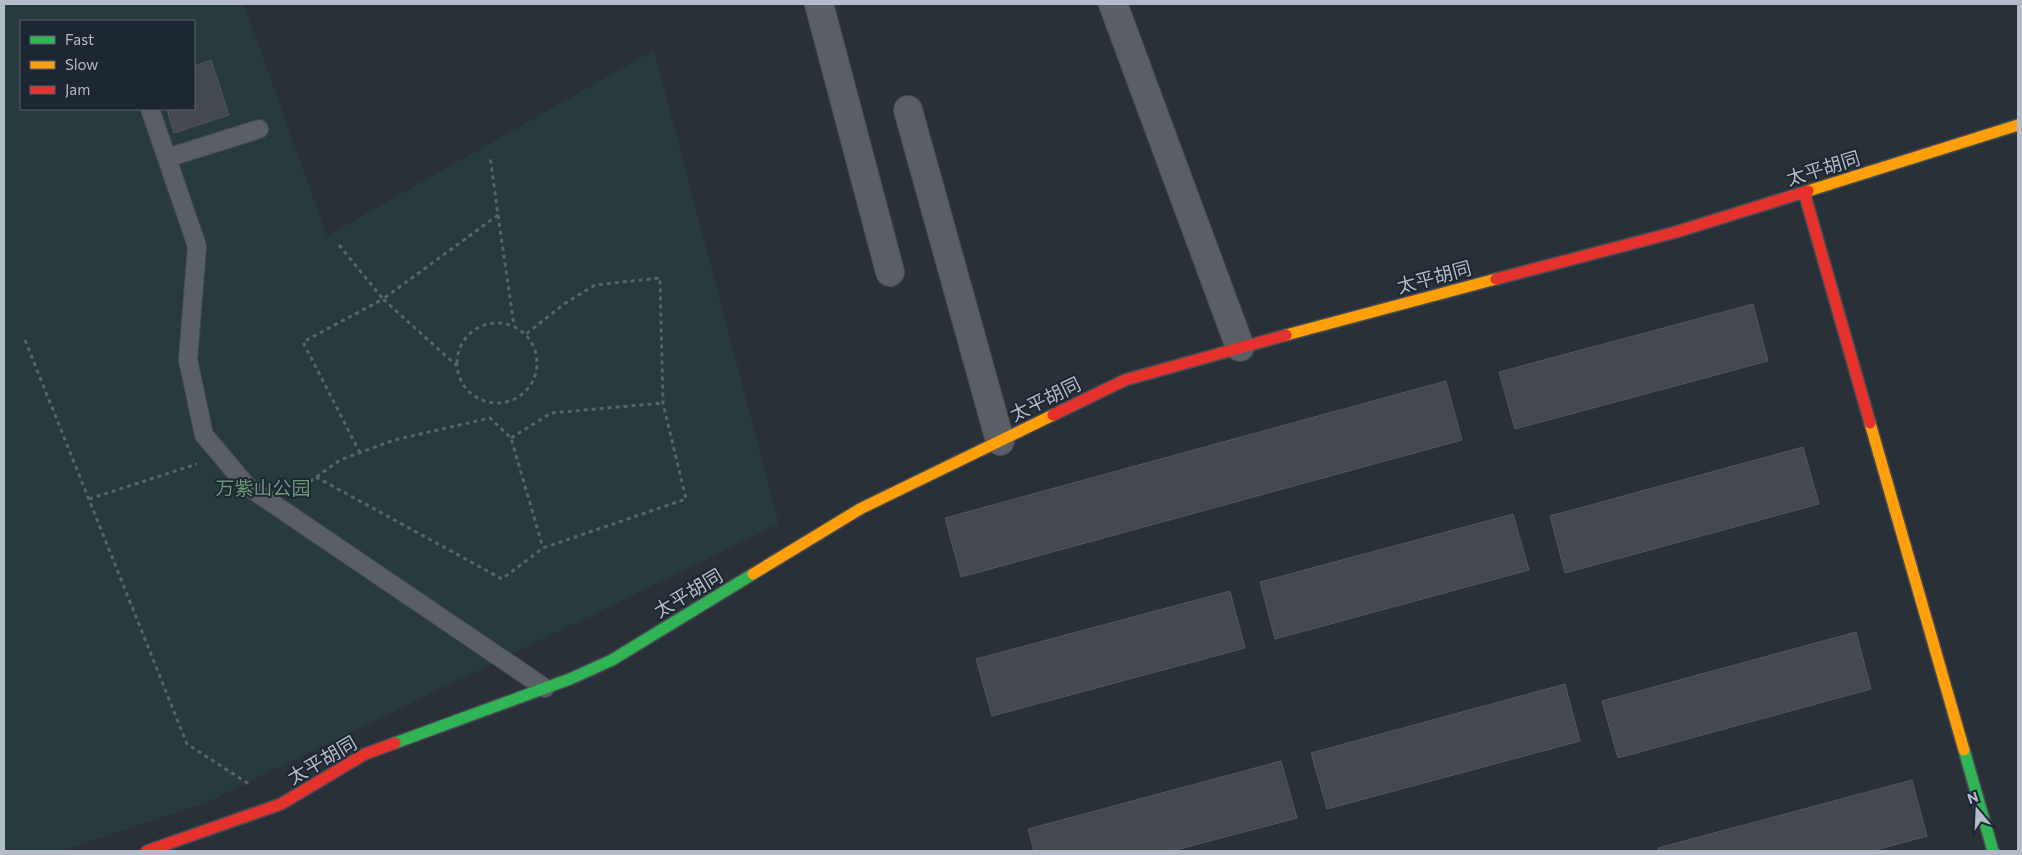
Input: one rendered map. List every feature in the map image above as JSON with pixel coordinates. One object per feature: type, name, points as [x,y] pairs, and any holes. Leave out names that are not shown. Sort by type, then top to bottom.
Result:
[{"type":"street","points":[[819,4],[890,272]]},
{"type":"street","points":[[1113,4],[1240,347]]},
{"type":"street","points":[[908,110],[1000,441]]},
{"type":"street","name":"太平胡同","points":[[147,851],[281,804],[365,754],[545,688],[612,660],[860,509],[1125,380],[1240,347],[1676,232],[2018,125]]},
{"type":"street","points":[[1804,192],[1992,851]]},
{"type":"lane","points":[[150,110],[197,246],[188,360],[204,436],[247,486],[545,688]]},
{"type":"lane","points":[[167,158],[259,129]]},
{"type":"path","points":[[490,156],[514,326]]},
{"type":"path","points":[[360,453],[303,342],[383,299],[498,215]]},
{"type":"path","points":[[339,245],[383,299],[457,366]]},
{"type":"path","points":[[316,477],[502,579],[543,548],[686,499],[663,403],[660,278],[595,285],[564,304],[526,334]]},
{"type":"path","points":[[500,322],[514,326],[526,334],[534,345],[537,359],[532,383],[524,393],[514,400],[501,403],[488,402],[477,397],[467,389],[460,379],[457,366],[458,353],[464,340],[474,330],[487,324],[500,322]]},
{"type":"path","points":[[25,340],[186,744],[281,804]]},
{"type":"path","points":[[511,438],[551,413],[663,403]]},
{"type":"path","points":[[276,506],[340,460],[394,440],[490,418],[511,438],[543,548]]},
{"type":"path","points":[[89,499],[221,456]]},
{"type":"green space","name":"万紫山公园","points":[[4,4],[44,4],[45,6],[53,4],[244,4],[327,236],[654,50],[779,524],[208,802],[62,851],[4,851]]},
{"type":"building","points":[[211,60],[229,115],[174,133],[167,110],[195,110],[195,66]]},
{"type":"building","points":[[1753,304],[1768,361],[1515,429],[1499,372]]},
{"type":"building","points":[[1446,381],[1462,440],[961,577],[945,518]]},
{"type":"building","points":[[1803,447],[1819,504],[1565,573],[1550,516]]},
{"type":"building","points":[[1513,514],[1529,570],[1275,639],[1260,582]]},
{"type":"building","points":[[1230,591],[1245,648],[992,716],[976,659]]},
{"type":"building","points":[[1856,632],[1871,689],[1618,758],[1602,701]]},
{"type":"building","points":[[1565,684],[1580,741],[1327,809],[1311,753]]},
{"type":"building","points":[[1281,761],[1297,818],[1172,851],[1034,851],[1028,829]]},
{"type":"building","points":[[1912,780],[1927,836],[1872,851],[1659,851],[1658,848]]},
{"type":"traffic: fast","points":[[395,743],[570,679],[612,660],[753,574]]},
{"type":"traffic: fast","points":[[1964,750],[1993,851]]},
{"type":"traffic: slow","points":[[1808,191],[2018,125]]},
{"type":"traffic: slow","points":[[1286,335],[1496,279]]},
{"type":"traffic: slow","points":[[753,574],[860,509],[1053,415]]},
{"type":"traffic: slow","points":[[1870,423],[1964,750]]},
{"type":"traffic: jam","points":[[1496,279],[1676,232],[1808,191]]},
{"type":"traffic: jam","points":[[1804,192],[1870,423]]},
{"type":"traffic: jam","points":[[1053,415],[1125,380],[1286,335]]},
{"type":"traffic: jam","points":[[147,851],[281,804],[365,754],[395,743]]}]
